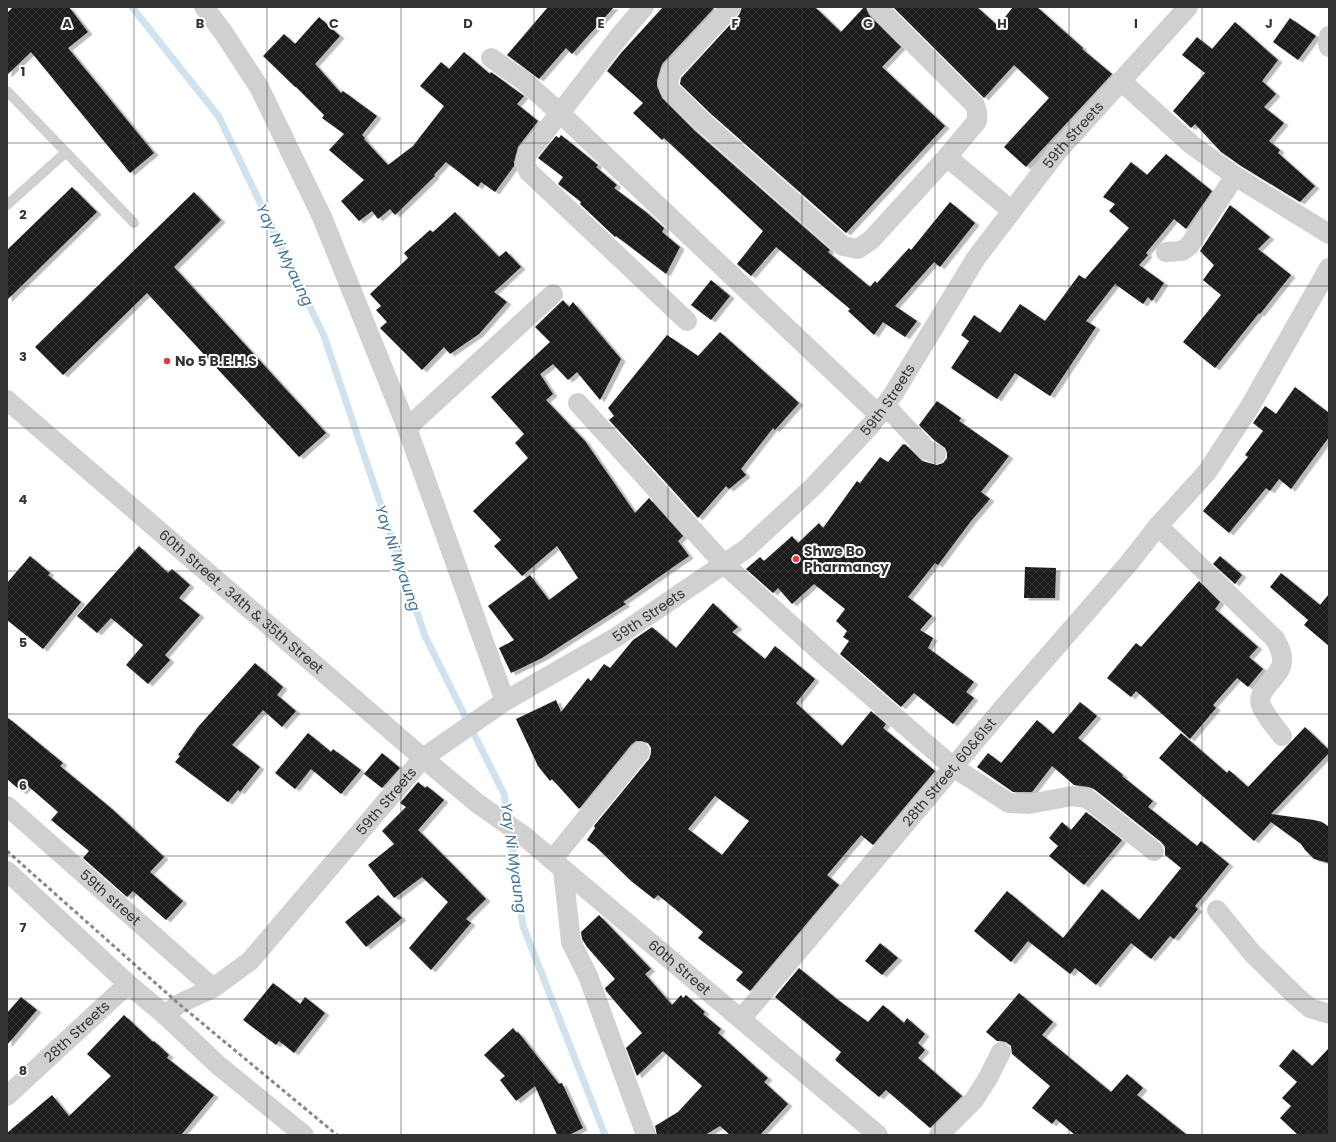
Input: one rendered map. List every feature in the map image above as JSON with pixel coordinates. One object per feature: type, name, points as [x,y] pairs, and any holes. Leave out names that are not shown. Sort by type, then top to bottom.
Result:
[{"type":"street","points":[[204,7],[223,32],[259,87],[322,217],[407,428],[504,701]]},
{"type":"street","points":[[644,7],[622,32],[560,113],[526,154],[525,164],[529,172],[687,321]]},
{"type":"street","points":[[731,7],[671,72],[668,83],[670,90],[703,122],[843,246],[858,249],[871,240],[947,157],[977,121],[975,105],[877,7]]},
{"type":"street","name":"59th Streets","points":[[165,1015],[179,1004],[213,988],[250,961],[423,758],[504,701],[615,638],[746,549],[813,487],[882,410],[894,393],[976,258],[1057,152],[1188,7]]},
{"type":"street","points":[[1329,36],[1329,48]]},
{"type":"street","points":[[490,58],[524,80],[882,410],[927,450],[936,454]]},
{"type":"street","points":[[1121,81],[1192,145],[1235,176],[1329,234]]},
{"type":"street","points":[[947,157],[1012,210]]},
{"type":"street","points":[[1166,252],[1182,251],[1189,246],[1235,176]]},
{"type":"street","name":"28th Street, 60&61st","points":[[741,1019],[1003,708],[1129,563],[1158,526],[1207,472],[1249,408],[1329,268]]},
{"type":"street","points":[[407,428],[553,294]]},
{"type":"street","name":"60th Street , 34th & 35th Street","points":[[7,400],[477,803]]},
{"type":"street","points":[[578,403],[724,564],[826,657],[953,767],[1009,803],[1029,804],[1072,796],[1086,798],[1154,851]]},
{"type":"street","points":[[1158,526],[1275,639],[1281,651],[1282,664],[1260,698],[1261,705],[1282,736]]},
{"type":"street","points":[[640,752],[558,865],[571,942],[588,976],[646,1135]]},
{"type":"street","name":"60th Street","points":[[477,803],[524,836],[741,1019],[871,1133]]},
{"type":"street","name":"59th street","points":[[7,806],[213,988]]},
{"type":"street","points":[[7,871],[128,984],[165,1015],[218,1065],[301,1134]]},
{"type":"street","points":[[1217,910],[1253,954],[1296,996],[1310,1008],[1329,1014]]},
{"type":"street","name":"28th Streets","points":[[7,1096],[128,984]]},
{"type":"street","points":[[939,1135],[974,1100],[988,1078],[1001,1052]]},
{"type":"lane","points":[[7,91],[134,223]]},
{"type":"lane","points":[[7,206],[65,153]]},
{"type":"building","points":[[13,7],[69,7],[88,32],[68,48],[154,153],[130,173],[31,52],[7,75],[7,13]]},
{"type":"building","points":[[548,7],[614,7],[572,54],[566,48],[539,79],[507,55]]},
{"type":"building","points":[[663,7],[715,7],[662,64],[657,80],[657,86],[662,98],[695,131],[830,250],[828,252],[870,287],[875,281],[877,283],[909,248],[911,250],[950,202],[975,223],[940,267],[934,262],[895,306],[917,321],[905,337],[883,322],[874,335],[848,311],[850,309],[776,247],[751,276],[737,264],[763,231],[664,138],[662,140],[633,113],[643,103],[607,71],[621,53]]},
{"type":"building","points":[[742,7],[815,7],[841,32],[864,7],[866,7],[869,15],[901,47],[882,67],[945,126],[846,233],[711,114],[680,84],[681,78],[739,15]]},
{"type":"building","points":[[893,7],[977,7],[998,26],[1013,7],[1037,7],[1083,48],[1082,49],[1112,74],[1026,167],[1004,147],[1049,98],[1014,65],[984,98]]},
{"type":"building","points":[[319,17],[340,36],[315,64],[341,93],[343,91],[377,116],[362,135],[388,165],[413,146],[444,106],[420,86],[441,62],[449,69],[464,52],[490,74],[491,72],[524,96],[517,104],[538,121],[518,147],[514,166],[495,192],[481,182],[478,187],[446,162],[434,175],[435,176],[395,215],[390,209],[378,219],[372,211],[359,221],[341,201],[364,180],[329,150],[344,134],[322,118],[324,115],[263,56],[284,34],[295,44]]},
{"type":"building","points":[[1290,18],[1316,36],[1298,60],[1273,42]]},
{"type":"building","points":[[1235,22],[1278,60],[1262,81],[1276,94],[1264,107],[1284,123],[1269,141],[1280,150],[1278,153],[1315,186],[1300,202],[1221,152],[1195,124],[1191,128],[1173,111],[1205,73],[1182,55],[1197,37],[1212,49]]},
{"type":"building","points":[[561,135],[598,165],[596,167],[617,185],[614,188],[646,212],[664,228],[662,232],[680,247],[666,274],[616,236],[615,237],[580,204],[581,202],[558,184],[563,177],[538,158],[556,136],[559,138]]},
{"type":"building","points":[[1166,154],[1212,191],[1186,229],[1174,219],[1146,253],[1148,255],[1139,265],[1164,283],[1152,301],[1148,297],[1143,304],[1115,284],[1086,321],[1096,327],[1050,396],[1015,373],[997,399],[951,368],[969,341],[961,335],[974,315],[1000,333],[1020,304],[1045,321],[1079,275],[1085,279],[1129,228],[1109,211],[1115,204],[1103,197],[1131,162],[1147,175]]},
{"type":"building","points":[[72,187],[97,212],[7,300],[7,250]]},
{"type":"building","points":[[194,192],[221,220],[174,267],[326,433],[299,457],[147,293],[63,375],[35,347]]},
{"type":"building","points":[[1230,205],[1270,237],[1258,249],[1291,275],[1215,368],[1183,342],[1221,295],[1203,280],[1214,265],[1200,251]]},
{"type":"building","points":[[455,212],[499,257],[506,251],[521,267],[494,292],[507,302],[479,334],[450,354],[444,347],[422,370],[380,328],[387,322],[376,310],[381,306],[370,294],[408,258],[404,253],[430,230],[433,232]]},
{"type":"building","points":[[711,280],[730,296],[711,320],[691,305]]},
{"type":"building","points":[[563,300],[569,307],[573,302],[621,359],[600,400],[577,372],[568,380],[553,364],[540,374],[553,394],[546,400],[585,441],[635,513],[649,498],[683,536],[678,541],[689,556],[623,602],[626,604],[542,658],[511,673],[499,648],[514,640],[488,606],[530,575],[549,600],[578,578],[557,546],[522,576],[494,546],[501,540],[473,511],[528,458],[515,443],[524,434],[491,397],[550,342],[535,327]]},
{"type":"building","points":[[720,332],[799,403],[775,430],[773,428],[741,469],[746,475],[729,489],[726,486],[698,518],[609,420],[614,416],[608,408],[667,335],[698,356]]},
{"type":"building","points":[[1295,387],[1329,413],[1329,437],[1291,489],[1279,479],[1270,491],[1266,488],[1229,533],[1203,511],[1248,457],[1245,455],[1263,431],[1253,423],[1265,406],[1276,414]]},
{"type":"building","points":[[937,401],[961,418],[959,421],[1009,456],[981,492],[990,499],[971,521],[938,565],[935,563],[908,597],[932,616],[920,630],[933,638],[928,648],[974,682],[966,692],[974,698],[953,724],[914,693],[901,707],[840,654],[849,641],[843,637],[847,631],[836,621],[845,609],[814,584],[792,604],[778,588],[773,593],[746,569],[760,557],[764,561],[792,536],[798,543],[819,523],[823,528],[857,481],[860,483],[880,457],[888,462],[903,444],[905,444],[922,461],[937,465],[943,463],[947,458],[945,448],[934,440],[919,425]]},
{"type":"building","points":[[139,546],[168,573],[172,569],[190,585],[179,598],[200,615],[165,655],[170,660],[148,684],[126,665],[143,645],[111,618],[97,633],[77,616]]},
{"type":"building","points":[[30,556],[50,573],[48,575],[81,602],[43,649],[7,620],[7,583]]},
{"type":"building","points":[[1220,556],[1242,575],[1235,584],[1213,564]]},
{"type":"building","points":[[1025,567],[1056,568],[1055,598],[1024,598]]},
{"type":"building","points":[[1281,573],[1320,605],[1329,594],[1329,646],[1304,625],[1308,620],[1270,587]]},
{"type":"building","points":[[1199,581],[1220,602],[1215,609],[1258,647],[1249,657],[1263,669],[1248,687],[1237,678],[1213,705],[1216,708],[1190,739],[1136,691],[1131,697],[1107,678],[1136,643],[1141,647]]},
{"type":"building","points":[[713,603],[738,627],[732,632],[765,659],[775,646],[815,679],[796,703],[842,746],[871,711],[886,724],[883,728],[935,771],[873,845],[861,835],[827,875],[839,885],[750,991],[736,980],[743,972],[698,938],[703,932],[658,895],[654,899],[631,881],[587,840],[595,828],[594,826],[649,759],[651,748],[648,743],[636,741],[631,745],[579,809],[552,779],[550,781],[538,766],[516,719],[556,700],[561,712],[588,678],[591,681],[604,664],[610,668],[633,640],[652,627],[676,648]],"holes":[[[715,796],[749,821],[722,855],[688,829]]]},
{"type":"building","points":[[255,663],[283,687],[277,695],[296,711],[282,727],[263,710],[232,745],[260,767],[240,792],[238,790],[228,802],[175,762],[180,756],[178,755],[198,727]]},
{"type":"building","points":[[1080,702],[1097,716],[1078,738],[1153,801],[1148,807],[1197,846],[1201,841],[1229,864],[1195,906],[1198,909],[1174,939],[1170,936],[1151,959],[1131,943],[1096,985],[1075,968],[1070,974],[1028,941],[1011,962],[974,931],[1007,891],[1063,938],[1102,889],[1139,920],[1181,868],[1165,855],[1165,847],[1161,842],[1094,789],[1074,785],[1052,766],[1032,792],[1013,792],[977,767],[988,753],[1001,763],[1037,720],[1053,734]]},
{"type":"building","points":[[7,717],[63,763],[60,766],[112,809],[164,857],[150,872],[183,901],[166,920],[133,891],[127,897],[83,858],[89,851],[51,820],[58,812],[28,786],[22,792],[7,779]]},
{"type":"building","points":[[1305,727],[1329,750],[1329,753],[1271,814],[1314,820],[1322,822],[1329,827],[1329,863],[1314,859],[1301,844],[1271,822],[1254,841],[1159,758],[1181,733],[1227,773],[1229,770],[1248,787]]},
{"type":"building","points":[[308,733],[331,752],[333,749],[361,770],[341,794],[311,769],[295,789],[275,773]]},
{"type":"building","points":[[382,753],[400,768],[382,788],[364,774]]},
{"type":"building","points":[[418,782],[425,788],[427,786],[444,800],[418,830],[486,899],[466,919],[471,923],[431,970],[409,948],[448,902],[422,877],[394,898],[368,865],[394,844],[382,831],[406,807],[400,803]]},
{"type":"building","points":[[1086,812],[1122,840],[1084,885],[1049,856],[1058,846],[1049,838],[1062,822],[1071,830]]},
{"type":"building","points":[[378,895],[402,918],[366,947],[345,922]]},
{"type":"building","points":[[599,915],[651,969],[645,974],[672,1005],[681,995],[683,998],[686,995],[705,1012],[703,1014],[721,1029],[718,1033],[768,1078],[764,1082],[788,1104],[760,1135],[730,1135],[720,1126],[705,1135],[657,1135],[655,1126],[678,1112],[702,1086],[663,1051],[637,1076],[626,1048],[642,1033],[606,991],[605,988],[615,979],[587,947],[582,939],[581,932]]},
{"type":"building","points":[[880,943],[898,958],[882,975],[865,961]]},
{"type":"building","points":[[799,968],[868,1022],[883,1005],[904,1023],[907,1018],[925,1034],[918,1043],[925,1050],[918,1058],[962,1096],[930,1128],[886,1090],[879,1097],[835,1060],[841,1052],[775,997]]},
{"type":"building","points":[[273,983],[300,1004],[305,997],[325,1013],[294,1053],[279,1041],[276,1045],[243,1020]]},
{"type":"building","points":[[1019,993],[1053,1022],[1042,1035],[1111,1092],[1127,1074],[1143,1088],[1137,1095],[1187,1135],[1075,1135],[1056,1119],[1052,1124],[1032,1108],[1050,1086],[1012,1054],[1011,1046],[1006,1042],[997,1041],[986,1032]]},
{"type":"building","points":[[21,997],[37,1010],[7,1045],[7,1013]]},
{"type":"building","points":[[124,1015],[169,1055],[167,1058],[214,1095],[181,1135],[7,1135],[7,1133],[52,1095],[69,1116],[111,1076],[87,1054]]},
{"type":"building","points":[[513,1028],[517,1033],[518,1032],[559,1084],[562,1083],[583,1128],[569,1135],[557,1135],[535,1086],[516,1101],[500,1080],[505,1076],[484,1055]]},
{"type":"building","points":[[1329,1048],[1329,1135],[1298,1135],[1280,1118],[1291,1106],[1282,1098],[1297,1082],[1279,1066],[1293,1049],[1312,1066]]},
{"type":"waterway","name":"Yay Ni Myaung","points":[[132,7],[219,117],[324,336],[425,636],[504,794],[508,821]]},
{"type":"waterway","name":"Yay Ni Myaung","points":[[510,831],[523,926],[605,1135]]},
{"type":"railway","points":[[7,851],[179,1004],[337,1135]]},
{"type":"place","name":"No 5 B.E.H.S","points":[[167,361]]},
{"type":"place","name":"Shwe Bo Pharmancy","points":[[796,559]]}]
